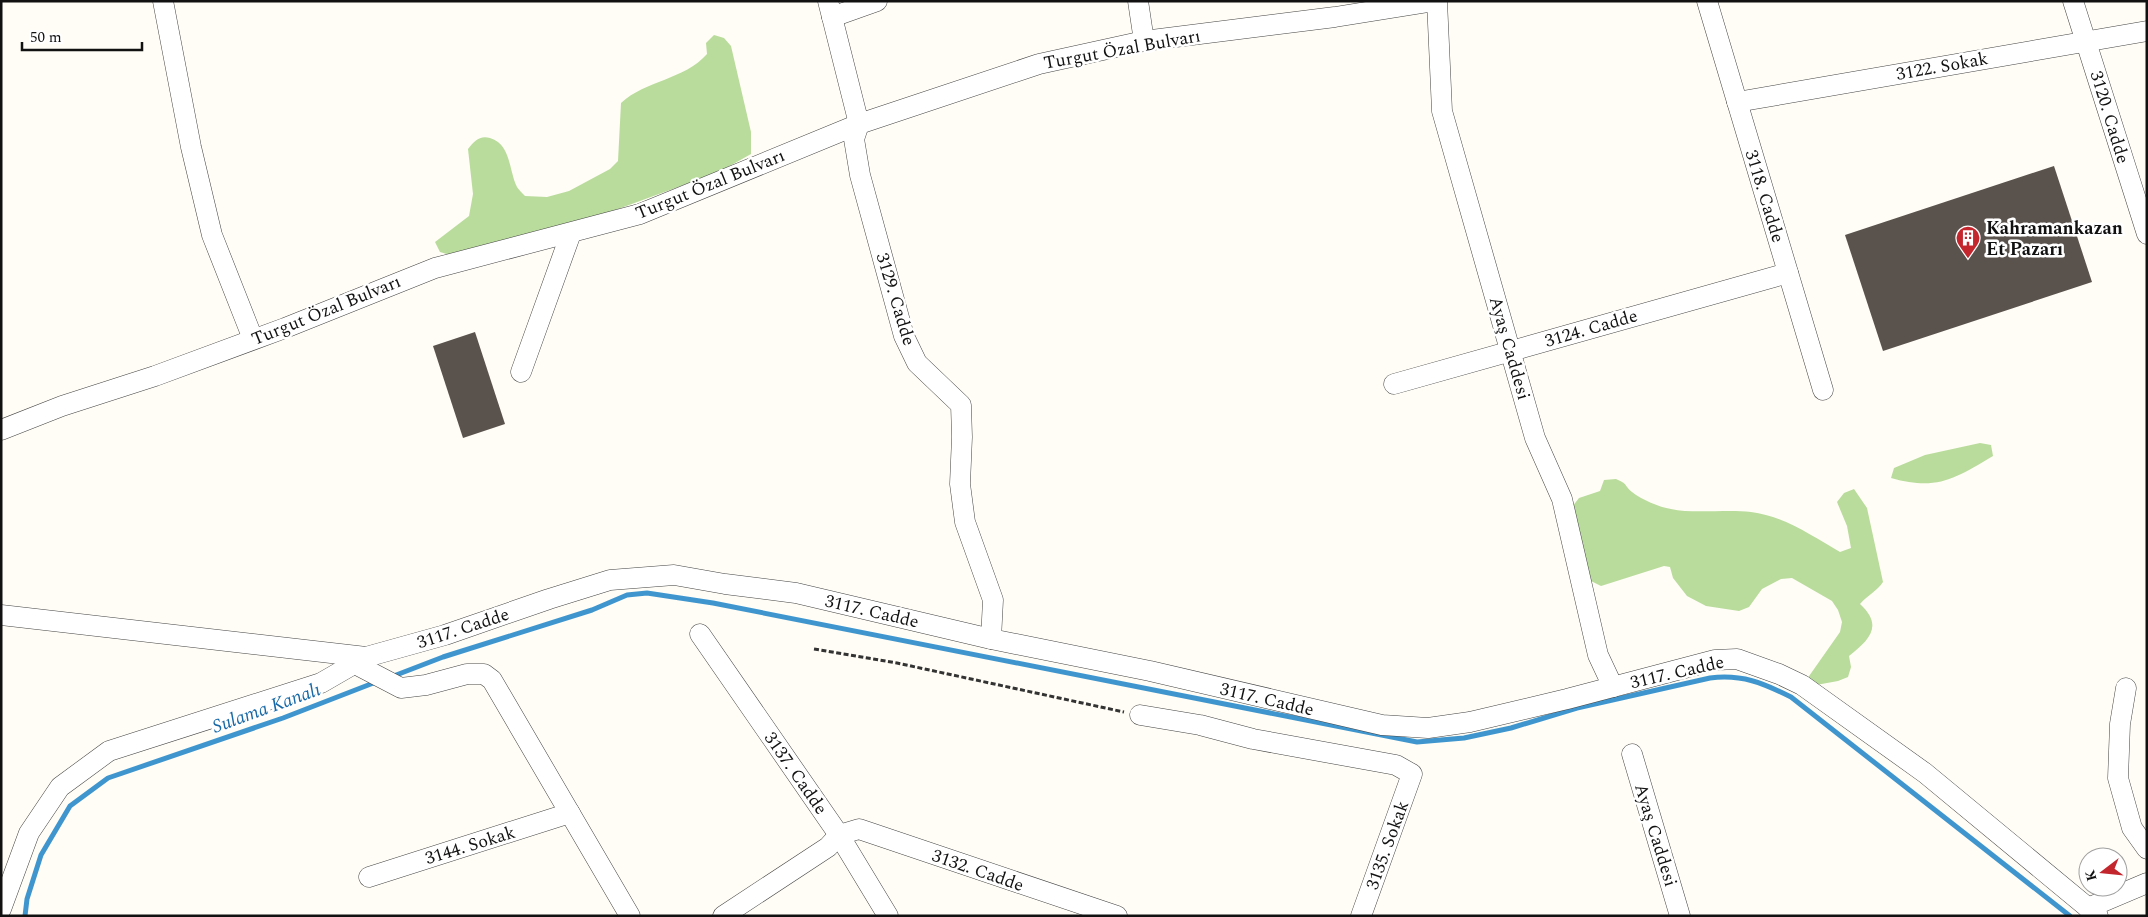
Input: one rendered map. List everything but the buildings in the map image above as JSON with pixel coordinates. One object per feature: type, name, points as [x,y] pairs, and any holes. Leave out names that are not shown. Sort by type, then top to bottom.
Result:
[{"type":"street","points":[[163,1],[191,147],[212,234],[253,339]]},
{"type":"street","points":[[830,9],[877,1]]},
{"type":"street","points":[[1138,1],[1144,41]]},
{"type":"street","name":"Turgut Özal Bulvarı","points":[[1,430],[62,406],[155,376],[435,268],[640,214],[858,124],[1039,64],[1144,41],[1336,17],[1436,1]]},
{"type":"street","name":"Ayaş Caddesi","points":[[1436,1],[1442,111],[1535,438],[1562,499],[1598,655],[1613,687]]},
{"type":"street","name":"3118. Cadde","points":[[1707,1],[1823,390]]},
{"type":"street","name":"3120. Cadde","points":[[2074,1],[2147,234]]},
{"type":"street","name":"3129. Cadde","points":[[830,9],[858,124],[854,139],[860,175],[904,336],[917,363],[960,405],[962,437],[960,484],[966,522],[993,600],[991,639]]},
{"type":"street","name":"3122. Sokak","points":[[1737,102],[2147,31]]},
{"type":"street","points":[[521,372],[571,233]]},
{"type":"street","name":"3124. Cadde","points":[[1394,384],[1788,273]]},
{"type":"street","name":"3117. Cadde","points":[[360,661],[445,635],[549,598],[610,580],[674,575],[796,593],[991,639],[1150,671],[1382,725],[1428,728],[1450,726],[1510,714],[1715,660],[1737,659],[1802,684],[1925,773],[2093,912]]},
{"type":"street","points":[[1,615],[360,661],[401,688],[426,685],[467,674],[484,674],[492,680],[630,916]]},
{"type":"street","name":"3137. Cadde","points":[[700,634],[839,835],[888,916]]},
{"type":"street","points":[[1,909],[29,833],[60,786],[109,751],[321,683],[360,661]]},
{"type":"street","points":[[2126,688],[2120,724],[2118,778],[2132,828],[2147,848]]},
{"type":"street","name":"3135. Sokak","points":[[1140,715],[1200,725],[1253,739],[1396,765],[1412,774],[1361,916]]},
{"type":"street","name":"Ayaş Caddesi","points":[[1632,754],[1680,916]]},
{"type":"street","name":"3144. Sokak","points":[[369,877],[570,813]]},
{"type":"street","name":"3132. Cadde","points":[[839,835],[860,830],[1117,916]]},
{"type":"street","points":[[723,916],[828,846],[839,835]]},
{"type":"street","points":[[2093,912],[2147,882]]},
{"type":"path","points":[[814,649],[897,662],[1096,708],[1140,715]]},
{"type":"green space","points":[[714,35],[724,38],[731,46],[751,132],[751,154],[719,172],[599,216],[450,255],[440,252],[435,242],[469,216],[473,194],[468,149],[475,141],[486,137],[497,141],[502,146],[506,152],[514,181],[525,196],[547,197],[569,191],[610,169],[618,161],[621,103],[642,89],[676,75],[698,63],[707,54],[706,43]]},
{"type":"green space","points":[[1980,443],[1991,445],[1993,456],[1945,481],[1921,483],[1891,478],[1894,468],[1925,455]]},
{"type":"green space","points":[[1616,479],[1624,483],[1641,498],[1666,508],[1689,511],[1731,511],[1763,514],[1786,522],[1840,552],[1851,548],[1847,526],[1837,502],[1844,493],[1854,489],[1867,508],[1883,582],[1860,604],[1871,619],[1872,626],[1868,638],[1849,656],[1851,667],[1848,677],[1816,685],[1807,679],[1840,632],[1842,622],[1838,610],[1832,601],[1792,578],[1781,579],[1762,589],[1749,607],[1739,611],[1706,606],[1687,596],[1673,578],[1670,567],[1664,566],[1601,586],[1591,581],[1572,507],[1579,498],[1600,491],[1604,480]]},
{"type":"waterway","points":[[391,677],[443,657],[592,610],[627,595],[647,593],[713,603],[1417,742],[1464,738],[1511,728],[1577,708],[1710,678],[1732,677],[1762,684],[1791,697],[2070,916]]},
{"type":"waterway","name":"Sulama Kanalı","points":[[25,916],[27,899],[41,855],[70,806],[108,778],[283,718],[376,682]]},
{"type":"place","name":"Kahramankazan Et Pazarı","points":[[1968,259]]}]
